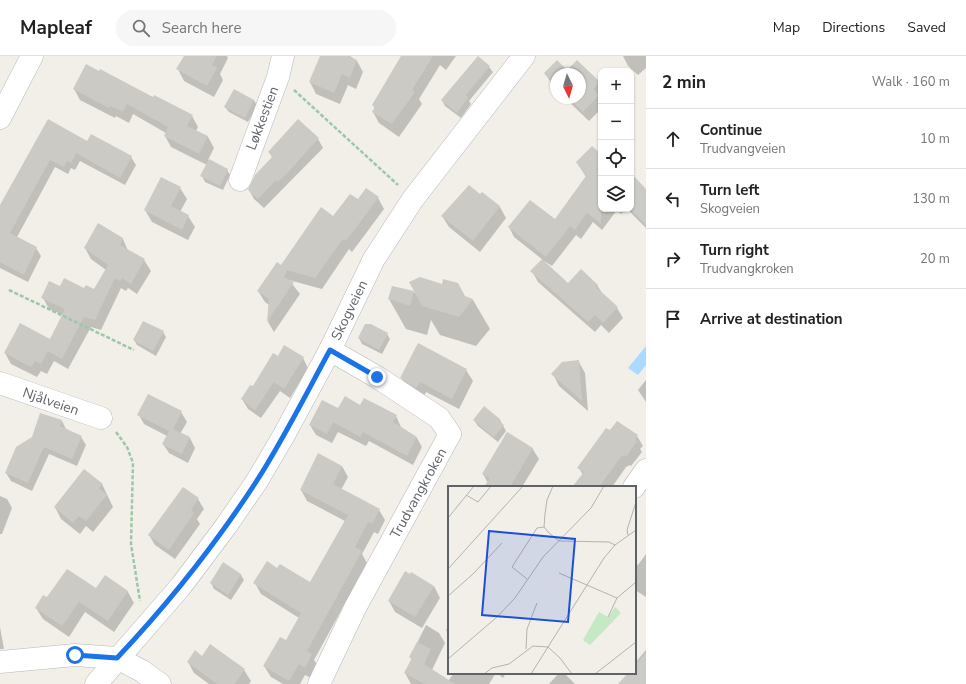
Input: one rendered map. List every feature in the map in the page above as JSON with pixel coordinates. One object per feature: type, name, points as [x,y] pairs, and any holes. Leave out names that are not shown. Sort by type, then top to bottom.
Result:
[{"type":"street","points":[[0,118],[32,56]]},
{"type":"street","name":"Løkkestien","points":[[240,180],[278,77],[283,56]]},
{"type":"street","name":"Skogveien","points":[[96,684],[117,658],[146,627],[226,526],[257,481],[330,350],[374,259],[413,200],[524,56]]},
{"type":"street","name":"Trudvangkroken","points":[[319,684],[355,608],[450,434],[439,418],[377,377],[330,350]]},
{"type":"street","name":"Njålveien","points":[[0,383],[101,418]]},
{"type":"street","points":[[635,486],[646,470]]},
{"type":"street","points":[[0,662],[75,655],[117,658],[142,671],[160,684]]},
{"type":"path","points":[[278,77],[344,134],[413,200]]},
{"type":"path","points":[[9,290],[134,350]]},
{"type":"path","points":[[101,418],[114,429],[128,446],[133,463],[131,544],[136,583],[146,627]]},
{"type":"water","points":[[646,346],[646,365],[638,375],[628,368]]},
{"type":"building","points":[[184,56],[217,56],[212,65],[217,68],[207,86],[176,69]]},
{"type":"building","points":[[320,56],[348,56],[357,60],[350,78],[342,74],[334,93],[309,82]]},
{"type":"building","points":[[401,56],[433,56],[412,90],[415,92],[392,124],[372,112],[375,107],[372,105]]},
{"type":"building","points":[[478,56],[490,66],[466,95],[468,98],[457,113],[441,100]]},
{"type":"building","points":[[557,60],[565,68],[550,68],[550,80],[544,73]]},
{"type":"building","points":[[577,60],[585,68],[569,68]]},
{"type":"building","points":[[86,64],[99,71],[100,69],[153,97],[154,95],[193,115],[187,126],[208,136],[199,154],[164,136],[168,127],[127,104],[123,112],[110,106],[109,108],[73,89]]},
{"type":"building","points":[[586,69],[598,80],[598,84],[593,89],[598,96],[583,112],[575,104],[586,104]]},
{"type":"building","points":[[234,89],[254,100],[245,118],[224,107]]},
{"type":"building","points":[[48,119],[87,141],[91,134],[132,156],[120,178],[76,153],[71,163],[67,161],[64,167],[50,160],[10,233],[37,247],[24,275],[0,262],[0,205]]},
{"type":"building","points":[[298,119],[319,138],[278,182],[276,180],[258,199],[248,190],[255,175],[273,156],[268,152]]},
{"type":"building","points":[[592,146],[598,151],[598,212],[601,212],[601,224],[587,213],[575,230],[570,226],[546,257],[508,227],[530,200],[555,219],[586,176],[576,162]]},
{"type":"building","points":[[209,159],[228,169],[220,186],[200,176]]},
{"type":"building","points":[[634,176],[646,189],[646,225],[633,212]]},
{"type":"building","points":[[161,177],[181,187],[171,206],[189,215],[182,230],[144,210]]},
{"type":"building","points":[[469,185],[480,194],[482,192],[500,206],[473,241],[441,216]]},
{"type":"building","points":[[366,188],[379,197],[346,241],[343,239],[315,278],[287,270],[284,277],[294,282],[267,322],[269,299],[257,291],[277,262],[281,265],[321,207],[333,216],[350,194],[358,199]]},
{"type":"building","points":[[98,223],[123,238],[120,245],[145,259],[131,284],[122,278],[120,281],[115,278],[95,320],[84,317],[62,359],[48,351],[41,364],[35,361],[31,367],[4,353],[20,323],[50,339],[65,309],[41,298],[49,281],[60,286],[64,278],[84,288],[86,285],[94,289],[108,265],[84,248]]},
{"type":"building","points":[[542,259],[568,283],[581,269],[598,285],[596,287],[618,307],[603,323],[595,315],[588,322],[530,271]]},
{"type":"building","points":[[420,277],[442,284],[443,279],[458,283],[465,296],[473,299],[459,317],[422,306],[409,282]]},
{"type":"building","points":[[392,286],[414,291],[410,306],[388,299]]},
{"type":"building","points":[[143,321],[164,331],[153,351],[133,340]]},
{"type":"building","points":[[365,324],[371,324],[388,333],[379,350],[358,338]]},
{"type":"building","points":[[418,343],[467,369],[452,399],[420,382],[416,388],[400,378]]},
{"type":"building","points":[[284,345],[304,357],[284,389],[274,382],[255,410],[241,399],[250,385],[253,386],[273,353],[278,356]]},
{"type":"building","points":[[579,360],[582,401],[551,374],[562,362]]},
{"type":"building","points":[[148,394],[182,411],[173,429],[190,437],[182,454],[162,444],[169,431],[137,415]]},
{"type":"building","points":[[345,396],[360,405],[364,398],[397,415],[393,422],[417,437],[407,456],[363,432],[360,437],[333,422],[327,434],[309,425],[322,400],[338,408]]},
{"type":"building","points":[[484,406],[500,419],[499,421],[504,425],[494,437],[473,420]]},
{"type":"building","points":[[40,413],[62,420],[60,426],[82,436],[72,459],[44,447],[28,483],[5,473],[16,447],[32,437]]},
{"type":"building","points":[[617,421],[638,435],[635,440],[637,441],[626,457],[624,455],[621,457],[600,486],[573,486],[584,472],[577,468],[606,428],[610,430]]},
{"type":"building","points":[[507,432],[533,448],[511,486],[485,486],[490,478],[482,474]]},
{"type":"building","points":[[318,453],[342,466],[333,484],[380,509],[372,524],[368,522],[355,547],[362,551],[307,651],[312,654],[305,668],[299,664],[289,681],[263,666],[280,637],[286,640],[301,613],[253,583],[267,561],[277,568],[280,564],[310,582],[348,515],[300,490]]},
{"type":"building","points":[[84,469],[103,484],[99,488],[107,495],[86,521],[79,516],[73,523],[54,507]]},
{"type":"building","points":[[183,487],[199,498],[191,510],[194,513],[169,550],[148,535]]},
{"type":"building","points":[[223,562],[241,574],[228,595],[210,583]]},
{"type":"building","points":[[67,569],[96,588],[105,575],[128,591],[108,621],[79,602],[62,626],[35,608],[43,595],[47,597]]},
{"type":"building","points":[[405,571],[410,574],[411,572],[434,586],[415,617],[388,601]]},
{"type":"building","points":[[417,642],[431,649],[424,664],[455,684],[425,684],[404,673],[412,658],[409,657]]},
{"type":"building","points":[[210,644],[245,669],[235,684],[217,684],[187,662],[195,650],[202,656]]},
{"type":"building","points":[[646,653],[646,684],[618,684],[627,674],[636,674],[636,664]]},
{"type":"route","points":[[75,655],[117,658],[181,586],[226,526],[257,481],[330,350],[377,377]]}]
